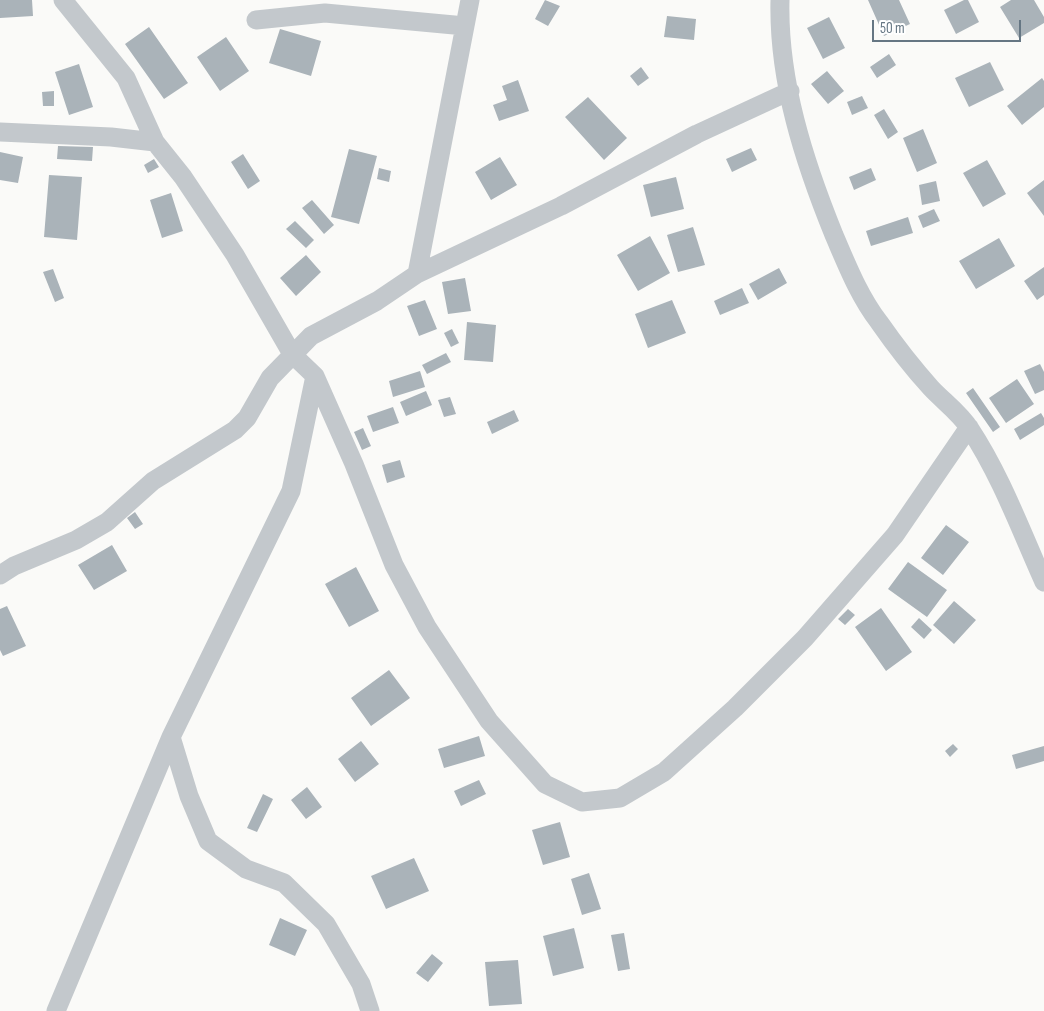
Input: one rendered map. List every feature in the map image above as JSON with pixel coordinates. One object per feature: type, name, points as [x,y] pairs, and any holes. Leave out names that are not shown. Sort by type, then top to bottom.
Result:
[{"type":"street","points":[[62,0],[126,78],[155,142],[183,177],[235,255],[292,354],[314,376],[354,464],[394,565],[428,628],[489,721],[545,784],[582,802],[620,798],[664,772],[735,708],[805,638],[895,535],[969,427]]},
{"type":"street","points":[[417,274],[470,0]]},
{"type":"street","points":[[780,0],[784,58],[796,127],[811,177],[857,288],[904,355],[930,387],[969,427],[988,461],[1044,582]]},
{"type":"street","points":[[256,20],[325,13],[465,26]]},
{"type":"street","points":[[0,575],[14,566],[76,540],[108,522],[153,482],[235,430],[247,418],[270,378],[311,336],[377,301],[417,274],[561,206],[697,134],[790,91]]},
{"type":"street","points":[[0,132],[111,137],[155,142]]},
{"type":"street","points":[[56,1011],[171,737],[291,491],[314,376]]},
{"type":"street","points":[[171,737],[189,796],[208,841],[246,869],[284,883],[326,924],[361,984],[370,1011]]},
{"type":"building","points":[[0,0],[32,0],[33,16],[0,18]]},
{"type":"building","points":[[545,0],[560,6],[548,26],[535,19]]},
{"type":"building","points":[[868,0],[899,0],[910,24],[884,36]]},
{"type":"building","points":[[964,0],[968,0],[979,22],[956,34],[944,10]]},
{"type":"building","points":[[1011,0],[1034,0],[1044,17],[1044,23],[1019,38],[1000,7]]},
{"type":"building","points":[[667,16],[696,19],[694,40],[664,37]]},
{"type":"building","points":[[829,17],[845,48],[823,59],[807,28]]},
{"type":"building","points":[[149,27],[188,83],[164,99],[125,44]]},
{"type":"building","points":[[280,29],[321,41],[311,76],[269,63]]},
{"type":"building","points":[[226,37],[249,71],[220,91],[197,57]]},
{"type":"building","points":[[889,54],[896,65],[877,78],[870,67]]},
{"type":"building","points":[[990,62],[1004,90],[969,107],[955,78]]},
{"type":"building","points":[[79,64],[93,107],[69,115],[55,72]]},
{"type":"building","points":[[641,67],[649,78],[638,86],[630,76]]},
{"type":"building","points":[[827,71],[844,91],[828,104],[811,84]]},
{"type":"building","points":[[1042,78],[1044,81],[1044,107],[1022,125],[1007,106]]},
{"type":"building","points":[[518,80],[529,111],[499,121],[493,105],[507,100],[502,86]]},
{"type":"building","points":[[54,91],[54,106],[43,106],[42,92]]},
{"type":"building","points":[[862,96],[868,108],[852,115],[847,102]]},
{"type":"building","points":[[588,97],[627,138],[604,160],[565,117]]},
{"type":"building","points":[[884,109],[898,132],[888,139],[874,115]]},
{"type":"building","points":[[923,129],[937,163],[917,172],[903,138]]},
{"type":"building","points":[[58,146],[93,147],[92,161],[57,159]]},
{"type":"building","points":[[751,148],[757,160],[732,172],[726,159]]},
{"type":"building","points":[[349,149],[377,156],[359,224],[331,217]]},
{"type":"building","points":[[0,152],[23,157],[18,183],[0,180]]},
{"type":"building","points":[[243,154],[260,181],[248,189],[231,162]]},
{"type":"building","points":[[500,157],[517,185],[491,200],[475,172]]},
{"type":"building","points":[[154,159],[159,167],[148,173],[144,165]]},
{"type":"building","points":[[987,160],[1006,194],[983,207],[963,173]]},
{"type":"building","points":[[379,168],[391,171],[389,182],[377,179]]},
{"type":"building","points":[[871,168],[876,180],[854,190],[849,177]]},
{"type":"building","points":[[49,175],[82,177],[77,240],[44,237]]},
{"type":"building","points":[[676,177],[684,209],[651,217],[643,185]]},
{"type":"building","points":[[1044,180],[1044,216],[1027,193]]},
{"type":"building","points":[[936,181],[940,201],[922,205],[919,185]]},
{"type":"building","points":[[171,193],[183,231],[162,238],[150,200]]},
{"type":"building","points":[[312,200],[334,225],[324,234],[302,208]]},
{"type":"building","points":[[934,209],[940,221],[923,228],[918,216]]},
{"type":"building","points":[[908,217],[913,233],[871,246],[866,231]]},
{"type":"building","points":[[295,221],[314,240],[306,248],[286,229]]},
{"type":"building","points":[[693,227],[705,265],[678,272],[667,235]]},
{"type":"building","points":[[650,236],[670,273],[638,291],[617,255]]},
{"type":"building","points":[[999,238],[1015,266],[976,289],[959,261]]},
{"type":"building","points":[[306,255],[321,272],[296,296],[280,278]]},
{"type":"building","points":[[1044,267],[1044,295],[1037,300],[1024,281]]},
{"type":"building","points":[[779,268],[787,283],[758,300],[749,284]]},
{"type":"building","points":[[53,269],[64,298],[55,302],[43,272]]},
{"type":"building","points":[[465,278],[471,311],[448,314],[442,282]]},
{"type":"building","points":[[742,288],[749,303],[720,315],[714,301]]},
{"type":"building","points":[[425,300],[437,329],[419,336],[407,306]]},
{"type":"building","points":[[672,300],[686,333],[648,348],[635,314]]},
{"type":"building","points":[[467,322],[496,325],[493,362],[464,360]]},
{"type":"building","points":[[452,329],[459,343],[451,347],[444,333]]},
{"type":"building","points":[[446,353],[451,362],[427,374],[422,365]]},
{"type":"building","points":[[1040,364],[1044,372],[1044,390],[1035,394],[1024,371]]},
{"type":"building","points":[[420,371],[425,387],[393,397],[389,381]]},
{"type":"building","points":[[1017,379],[1034,404],[1006,423],[989,398]]},
{"type":"building","points":[[973,388],[1000,427],[993,432],[966,393]]},
{"type":"building","points":[[426,391],[432,405],[406,416],[400,402]]},
{"type":"building","points":[[450,397],[456,414],[444,417],[438,400]]},
{"type":"building","points":[[393,407],[399,423],[373,432],[367,416]]},
{"type":"building","points":[[514,410],[519,421],[492,434],[487,422]]},
{"type":"building","points":[[1041,413],[1044,418],[1044,425],[1020,440],[1014,429]]},
{"type":"building","points":[[363,428],[371,446],[362,450],[354,432]]},
{"type":"building","points":[[400,460],[405,477],[387,483],[382,465]]},
{"type":"building","points":[[135,512],[143,524],[135,529],[127,518]]},
{"type":"building","points":[[946,525],[969,542],[943,575],[921,558]]},
{"type":"building","points":[[112,545],[127,571],[94,590],[78,565]]},
{"type":"building","points":[[908,562],[947,590],[927,617],[888,589]]},
{"type":"building","points":[[356,567],[379,611],[349,627],[325,584]]},
{"type":"building","points":[[954,601],[976,620],[954,644],[933,625]]},
{"type":"building","points":[[7,606],[26,646],[3,656],[0,650],[0,609]]},
{"type":"building","points":[[881,608],[912,652],[886,671],[855,627]]},
{"type":"building","points":[[848,609],[855,615],[845,625],[838,619]]},
{"type":"building","points":[[919,618],[932,630],[924,639],[911,627]]},
{"type":"building","points":[[389,670],[410,698],[371,726],[351,698]]},
{"type":"building","points":[[479,736],[485,756],[444,768],[438,749]]},
{"type":"building","points":[[361,741],[379,764],[355,782],[338,759]]},
{"type":"building","points":[[953,744],[958,749],[950,757],[945,751]]},
{"type":"building","points":[[1044,746],[1044,761],[1016,769],[1012,755]]},
{"type":"building","points":[[479,780],[486,794],[461,806],[454,791]]},
{"type":"building","points":[[307,787],[322,807],[306,819],[291,800]]},
{"type":"building","points":[[263,794],[273,799],[257,832],[247,828]]},
{"type":"building","points":[[560,822],[570,857],[543,865],[532,830]]},
{"type":"building","points":[[414,858],[429,891],[386,909],[371,876]]},
{"type":"building","points":[[589,873],[601,909],[582,915],[571,879]]},
{"type":"building","points":[[280,918],[307,930],[295,956],[269,945]]},
{"type":"building","points":[[574,928],[584,968],[553,976],[543,936]]},
{"type":"building","points":[[624,933],[630,969],[618,971],[611,935]]},
{"type":"building","points":[[432,954],[443,963],[428,982],[416,973]]},
{"type":"building","points":[[518,960],[522,1004],[489,1006],[485,962]]}]
